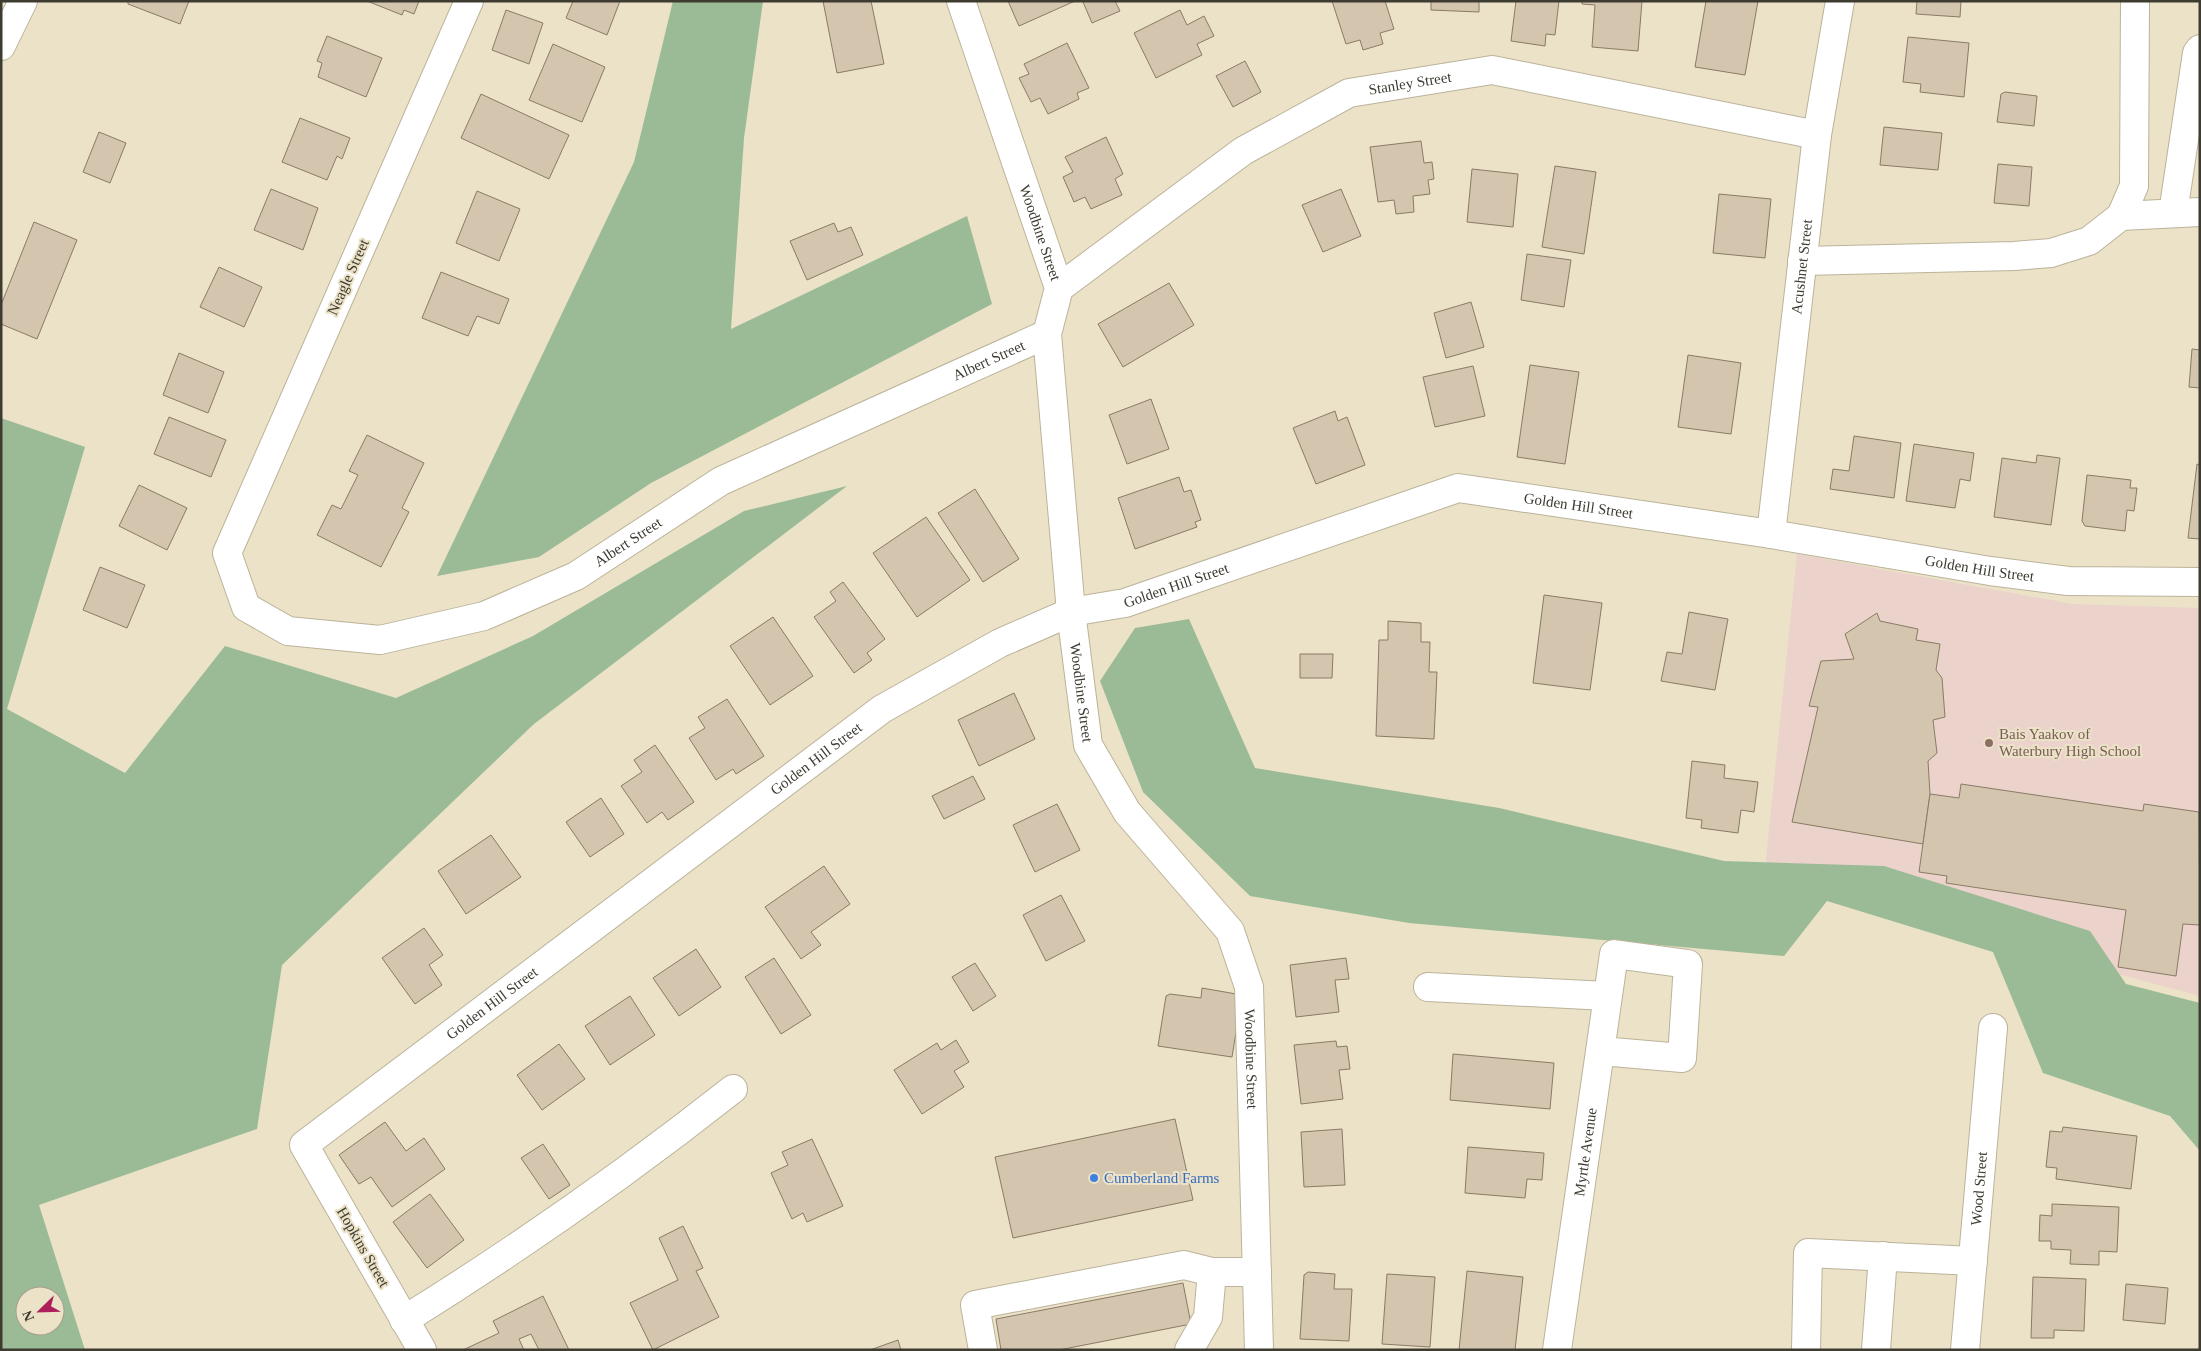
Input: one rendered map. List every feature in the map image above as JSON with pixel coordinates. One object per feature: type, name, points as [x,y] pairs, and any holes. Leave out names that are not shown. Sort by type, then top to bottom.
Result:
[{"type":"street","points":[[1,46],[23,1]]},
{"type":"street","name":"Neagle Street","points":[[226,552],[469,1]]},
{"type":"street","name":"Woodbine Street","points":[[961,1],[1059,288],[1047,334],[1071,612],[1088,745],[1127,812],[1230,931],[1249,987],[1259,1350]]},
{"type":"street","name":"Acushnet Street","points":[[1770,534],[1817,134],[1840,1]]},
{"type":"street","points":[[1802,261],[2014,256],[2051,253],[2088,242],[2121,216],[2134,186],[2135,1]]},
{"type":"street","points":[[2173,213],[2197,53],[2200,49]]},
{"type":"street","name":"Stanley Street","points":[[1059,288],[1243,151],[1350,93],[1492,70],[1817,134]]},
{"type":"street","points":[[2121,216],[2200,212]]},
{"type":"street","name":"Albert Street","points":[[226,552],[246,607],[288,631],[380,640],[484,616],[576,576],[721,481],[1047,334]]},
{"type":"street","name":"Golden Hill Street","points":[[304,1144],[882,709],[1000,643],[1071,612],[1125,603],[1458,488],[1770,534],[1990,571],[2068,581],[2200,582]]},
{"type":"street","name":"Myrtle Avenue","points":[[1557,1350],[1614,954],[1688,964],[1682,1058],[1601,1051]]},
{"type":"street","points":[[1428,987],[1607,996]]},
{"type":"street","name":"Wood Street","points":[[1965,1350],[1993,1028]]},
{"type":"street","points":[[404,1320],[491,1266],[734,1089]]},
{"type":"street","name":"Hopkins Street","points":[[304,1144],[422,1350]]},
{"type":"street","points":[[1806,1350],[1808,1253],[1973,1261]]},
{"type":"street","points":[[1876,1350],[1883,1256]]},
{"type":"street","points":[[982,1350],[975,1306],[1184,1265],[1212,1272],[1257,1272]]},
{"type":"street","points":[[1189,1350],[1208,1317],[1212,1272]]},
{"type":"shaded area","name":"Bais Yaakov of Waterbury High School","points":[[1797,554],[2073,604],[2200,608],[2200,996],[1764,879]]},
{"type":"green space","points":[[673,1],[763,1],[744,138],[731,329],[967,216],[992,304],[651,483],[539,557],[437,576],[634,162]]},
{"type":"green space","points":[[1,418],[85,447],[7,709],[125,773],[225,646],[396,698],[533,636],[744,511],[847,486],[534,724],[282,965],[257,1129],[39,1205],[65,1286],[15,1286],[15,1336],[65,1336],[65,1287],[85,1350],[1,1350]]},
{"type":"green space","points":[[1189,619],[1255,768],[1499,808],[1724,861],[1884,866],[2090,931],[2126,984],[2200,1003],[2200,1151],[2170,1116],[2043,1073],[1993,952],[1827,901],[1784,956],[1409,923],[1250,896],[1143,792],[1100,681],[1135,628]]},
{"type":"building","points":[[128,1],[189,1],[180,24],[128,4]]},
{"type":"building","points":[[367,1],[419,1],[414,14],[404,10],[402,15]]},
{"type":"building","points":[[573,1],[620,1],[607,35],[566,18]]},
{"type":"building","points":[[823,1],[871,1],[884,64],[837,73]]},
{"type":"building","points":[[1008,1],[1075,1],[1019,26]]},
{"type":"building","points":[[1084,1],[1115,1],[1120,11],[1092,23]]},
{"type":"building","points":[[1332,1],[1385,1],[1394,29],[1380,33],[1383,44],[1363,50],[1360,40],[1346,44]]},
{"type":"building","points":[[1431,1],[1479,1],[1479,12],[1431,10]]},
{"type":"building","points":[[1516,1],[1559,1],[1555,35],[1546,34],[1545,46],[1511,41]]},
{"type":"building","points":[[1582,1],[1642,1],[1638,51],[1592,47],[1595,5],[1582,4]]},
{"type":"building","points":[[1706,1],[1758,1],[1745,75],[1695,67]]},
{"type":"building","points":[[1917,1],[1961,1],[1960,17],[1916,14]]},
{"type":"building","points":[[506,10],[543,23],[529,64],[492,50]]},
{"type":"building","points":[[1180,10],[1187,25],[1204,16],[1214,36],[1197,44],[1202,55],[1156,78],[1134,33]]},
{"type":"building","points":[[327,36],[382,58],[366,97],[318,77],[322,63],[317,61]]},
{"type":"building","points":[[1908,37],[1969,43],[1964,97],[1920,92],[1921,84],[1903,82]]},
{"type":"building","points":[[1067,43],[1089,88],[1077,93],[1079,99],[1048,114],[1040,98],[1031,102],[1019,78],[1029,74],[1024,64]]},
{"type":"building","points":[[553,44],[605,67],[582,122],[529,100]]},
{"type":"building","points":[[1245,61],[1261,92],[1233,107],[1216,76]]},
{"type":"building","points":[[2005,92],[2037,96],[2034,126],[1997,122],[2001,94]]},
{"type":"building","points":[[481,94],[569,135],[549,179],[461,138]]},
{"type":"building","points":[[300,118],[350,138],[342,159],[337,156],[327,180],[282,162]]},
{"type":"building","points":[[1884,127],[1942,133],[1938,170],[1880,165]]},
{"type":"building","points":[[99,132],[126,143],[110,183],[83,172]]},
{"type":"building","points":[[1106,137],[1123,174],[1115,179],[1122,195],[1091,209],[1085,197],[1074,202],[1063,177],[1073,172],[1065,157]]},
{"type":"building","points":[[1421,141],[1424,163],[1432,162],[1434,179],[1428,180],[1430,194],[1413,196],[1414,212],[1396,214],[1394,200],[1378,202],[1370,147]]},
{"type":"building","points":[[1998,164],[2032,167],[2029,206],[1994,203]]},
{"type":"building","points":[[1555,166],[1596,172],[1584,254],[1542,247]]},
{"type":"building","points":[[1472,169],[1518,174],[1513,227],[1467,222]]},
{"type":"building","points":[[271,189],[318,208],[303,250],[254,230]]},
{"type":"building","points":[[1341,189],[1361,236],[1323,252],[1302,205]]},
{"type":"building","points":[[477,191],[520,209],[499,261],[456,243]]},
{"type":"building","points":[[1719,194],[1771,199],[1765,258],[1713,253]]},
{"type":"building","points":[[34,222],[77,240],[37,339],[1,324],[1,305]]},
{"type":"building","points":[[834,223],[838,232],[851,227],[863,255],[807,280],[790,241]]},
{"type":"building","points":[[1527,254],[1571,260],[1564,307],[1521,300]]},
{"type":"building","points":[[219,267],[262,287],[244,327],[200,307]]},
{"type":"building","points":[[441,272],[509,299],[499,324],[477,316],[468,336],[422,318]]},
{"type":"building","points":[[1169,283],[1194,325],[1123,367],[1098,324]]},
{"type":"building","points":[[1471,302],[1484,347],[1446,358],[1434,313]]},
{"type":"building","points":[[2192,349],[2200,350],[2200,388],[2189,387]]},
{"type":"building","points":[[179,353],[224,372],[208,413],[163,395]]},
{"type":"building","points":[[1688,355],[1741,363],[1731,434],[1678,427]]},
{"type":"building","points":[[1530,365],[1579,372],[1565,464],[1517,457]]},
{"type":"building","points":[[1473,366],[1485,416],[1435,427],[1423,377]]},
{"type":"building","points":[[1151,399],[1169,449],[1127,464],[1109,415]]},
{"type":"building","points":[[1335,411],[1338,421],[1347,417],[1365,465],[1316,484],[1293,428]]},
{"type":"building","points":[[169,417],[226,440],[211,477],[154,454]]},
{"type":"building","points":[[367,435],[424,463],[402,508],[409,512],[381,567],[317,535],[332,505],[341,509],[358,475],[349,471]]},
{"type":"building","points":[[1854,436],[1901,443],[1894,498],[1830,489],[1833,469],[1849,471]]},
{"type":"building","points":[[1914,444],[1974,453],[1970,481],[1960,479],[1955,508],[1906,501]]},
{"type":"building","points":[[2037,455],[2060,458],[2051,525],[1994,517],[2002,458],[2036,463]]},
{"type":"building","points":[[2197,464],[2200,465],[2200,539],[2188,538]]},
{"type":"building","points":[[2087,475],[2131,480],[2130,488],[2137,488],[2134,511],[2127,510],[2125,531],[2085,526],[2082,521]]},
{"type":"building","points":[[1179,477],[1184,492],[1191,490],[1201,520],[1195,522],[1197,527],[1135,549],[1118,498]]},
{"type":"building","points":[[139,485],[187,508],[167,550],[119,526]]},
{"type":"building","points":[[975,489],[1019,559],[983,582],[938,513]]},
{"type":"building","points":[[926,517],[970,580],[917,617],[873,553]]},
{"type":"building","points":[[100,567],[145,585],[127,628],[83,610]]},
{"type":"building","points":[[843,582],[885,639],[867,653],[872,660],[854,673],[814,617],[836,601],[830,592]]},
{"type":"building","points":[[1544,595],[1602,603],[1590,690],[1533,683]]},
{"type":"building","points":[[1689,612],[1728,619],[1715,690],[1661,681],[1667,652],[1682,654]]},
{"type":"building","points":[[1877,613],[1880,621],[1918,629],[1916,640],[1940,644],[1936,670],[1942,678],[1945,717],[1933,720],[1937,753],[1928,761],[1930,794],[1923,844],[1792,822],[1818,707],[1809,706],[1821,661],[1854,659],[1845,634]]},
{"type":"building","points":[[773,617],[813,676],[770,705],[730,646]]},
{"type":"building","points":[[1388,621],[1421,623],[1421,642],[1430,642],[1429,672],[1437,672],[1434,739],[1376,736],[1379,640],[1388,640]]},
{"type":"building","points":[[1300,654],[1333,654],[1332,678],[1300,678]]},
{"type":"building","points":[[1014,693],[1035,739],[979,766],[958,720]]},
{"type":"building","points":[[727,699],[764,756],[736,774],[733,769],[716,780],[689,738],[705,728],[698,717]]},
{"type":"building","points":[[655,745],[694,802],[668,820],[662,812],[647,823],[621,786],[642,772],[634,760]]},
{"type":"building","points":[[1692,761],[1725,765],[1724,778],[1758,782],[1754,812],[1741,810],[1738,833],[1701,828],[1702,820],[1686,818]]},
{"type":"building","points":[[973,776],[985,799],[944,819],[932,796]]},
{"type":"building","points":[[1961,784],[2143,811],[2144,804],[2199,812],[2200,925],[2183,924],[2176,976],[2118,967],[2126,910],[1946,883],[1947,876],[1919,872],[1930,794],[1959,798]]},
{"type":"building","points":[[601,798],[624,834],[590,857],[566,822]]},
{"type":"building","points":[[1057,804],[1080,850],[1035,872],[1013,825]]},
{"type":"building","points":[[491,835],[521,877],[466,914],[438,871]]},
{"type":"building","points":[[824,866],[850,904],[811,932],[821,945],[801,959],[765,907]]},
{"type":"building","points":[[1061,895],[1085,941],[1046,961],[1023,915]]},
{"type":"building","points":[[424,928],[443,955],[429,965],[442,985],[415,1004],[382,958]]},
{"type":"building","points":[[696,949],[721,987],[679,1016],[653,978]]},
{"type":"building","points":[[774,958],[811,1015],[781,1034],[745,977]]},
{"type":"building","points":[[1346,958],[1349,979],[1335,980],[1339,1012],[1296,1017],[1290,965]]},
{"type":"building","points":[[975,963],[996,996],[973,1011],[952,977]]},
{"type":"building","points":[[1202,988],[1242,995],[1232,1057],[1158,1046],[1166,996],[1170,994],[1201,998]]},
{"type":"building","points":[[630,996],[655,1035],[610,1065],[585,1026]]},
{"type":"building","points":[[956,1040],[969,1062],[954,1071],[964,1087],[922,1114],[894,1070],[937,1043],[941,1050]]},
{"type":"building","points":[[1336,1041],[1337,1047],[1347,1046],[1350,1069],[1339,1070],[1343,1099],[1301,1104],[1294,1045]]},
{"type":"building","points":[[559,1044],[585,1079],[542,1110],[517,1075]]},
{"type":"building","points":[[1453,1054],[1554,1063],[1550,1109],[1450,1100]]},
{"type":"building","name":"Cumberland Farms","points":[[1175,1119],[1193,1200],[1013,1238],[995,1157]]},
{"type":"building","points":[[385,1122],[406,1151],[424,1138],[445,1169],[392,1207],[371,1177],[359,1184],[339,1155]]},
{"type":"building","points":[[2063,1127],[2137,1136],[2131,1189],[2056,1179],[2057,1168],[2046,1167],[2050,1131],[2062,1132]]},
{"type":"building","points":[[1342,1129],[1345,1185],[1304,1187],[1301,1132]]},
{"type":"building","points":[[812,1139],[843,1206],[807,1222],[803,1213],[792,1219],[771,1173],[788,1165],[782,1152]]},
{"type":"building","points":[[543,1144],[570,1185],[549,1199],[521,1158]]},
{"type":"building","points":[[1468,1147],[1544,1153],[1542,1180],[1527,1179],[1525,1198],[1465,1193]]},
{"type":"building","points":[[430,1194],[464,1240],[427,1268],[393,1222]]},
{"type":"building","points":[[2052,1204],[2119,1207],[2117,1252],[2099,1251],[2099,1265],[2070,1264],[2071,1250],[2051,1249],[2051,1241],[2039,1241],[2040,1215],[2052,1216]]},
{"type":"building","points":[[683,1226],[703,1268],[696,1271],[719,1317],[653,1350],[630,1303],[678,1280],[659,1238]]},
{"type":"building","points":[[1467,1271],[1523,1277],[1515,1350],[1459,1350]]},
{"type":"building","points":[[1308,1272],[1335,1274],[1334,1289],[1352,1289],[1349,1341],[1300,1339],[1304,1275]]},
{"type":"building","points":[[1387,1274],[1435,1277],[1430,1347],[1382,1344]]},
{"type":"building","points":[[2033,1277],[2086,1279],[2084,1331],[2054,1330],[2054,1338],[2031,1338]]},
{"type":"building","points":[[1183,1283],[1191,1324],[1059,1350],[1001,1350],[996,1319]]},
{"type":"building","points":[[2126,1284],[2168,1288],[2165,1324],[2123,1320]]},
{"type":"building","points":[[543,1296],[569,1350],[539,1350],[531,1334],[519,1339],[524,1350],[463,1350],[499,1333],[493,1321]]},
{"type":"building","points":[[898,1340],[901,1350],[870,1350]]},
{"type":"place","name":"Bais Yaakov of Waterbury High School","points":[[1989,743]]},
{"type":"place","name":"Cumberland Farms","points":[[1094,1178]]}]
